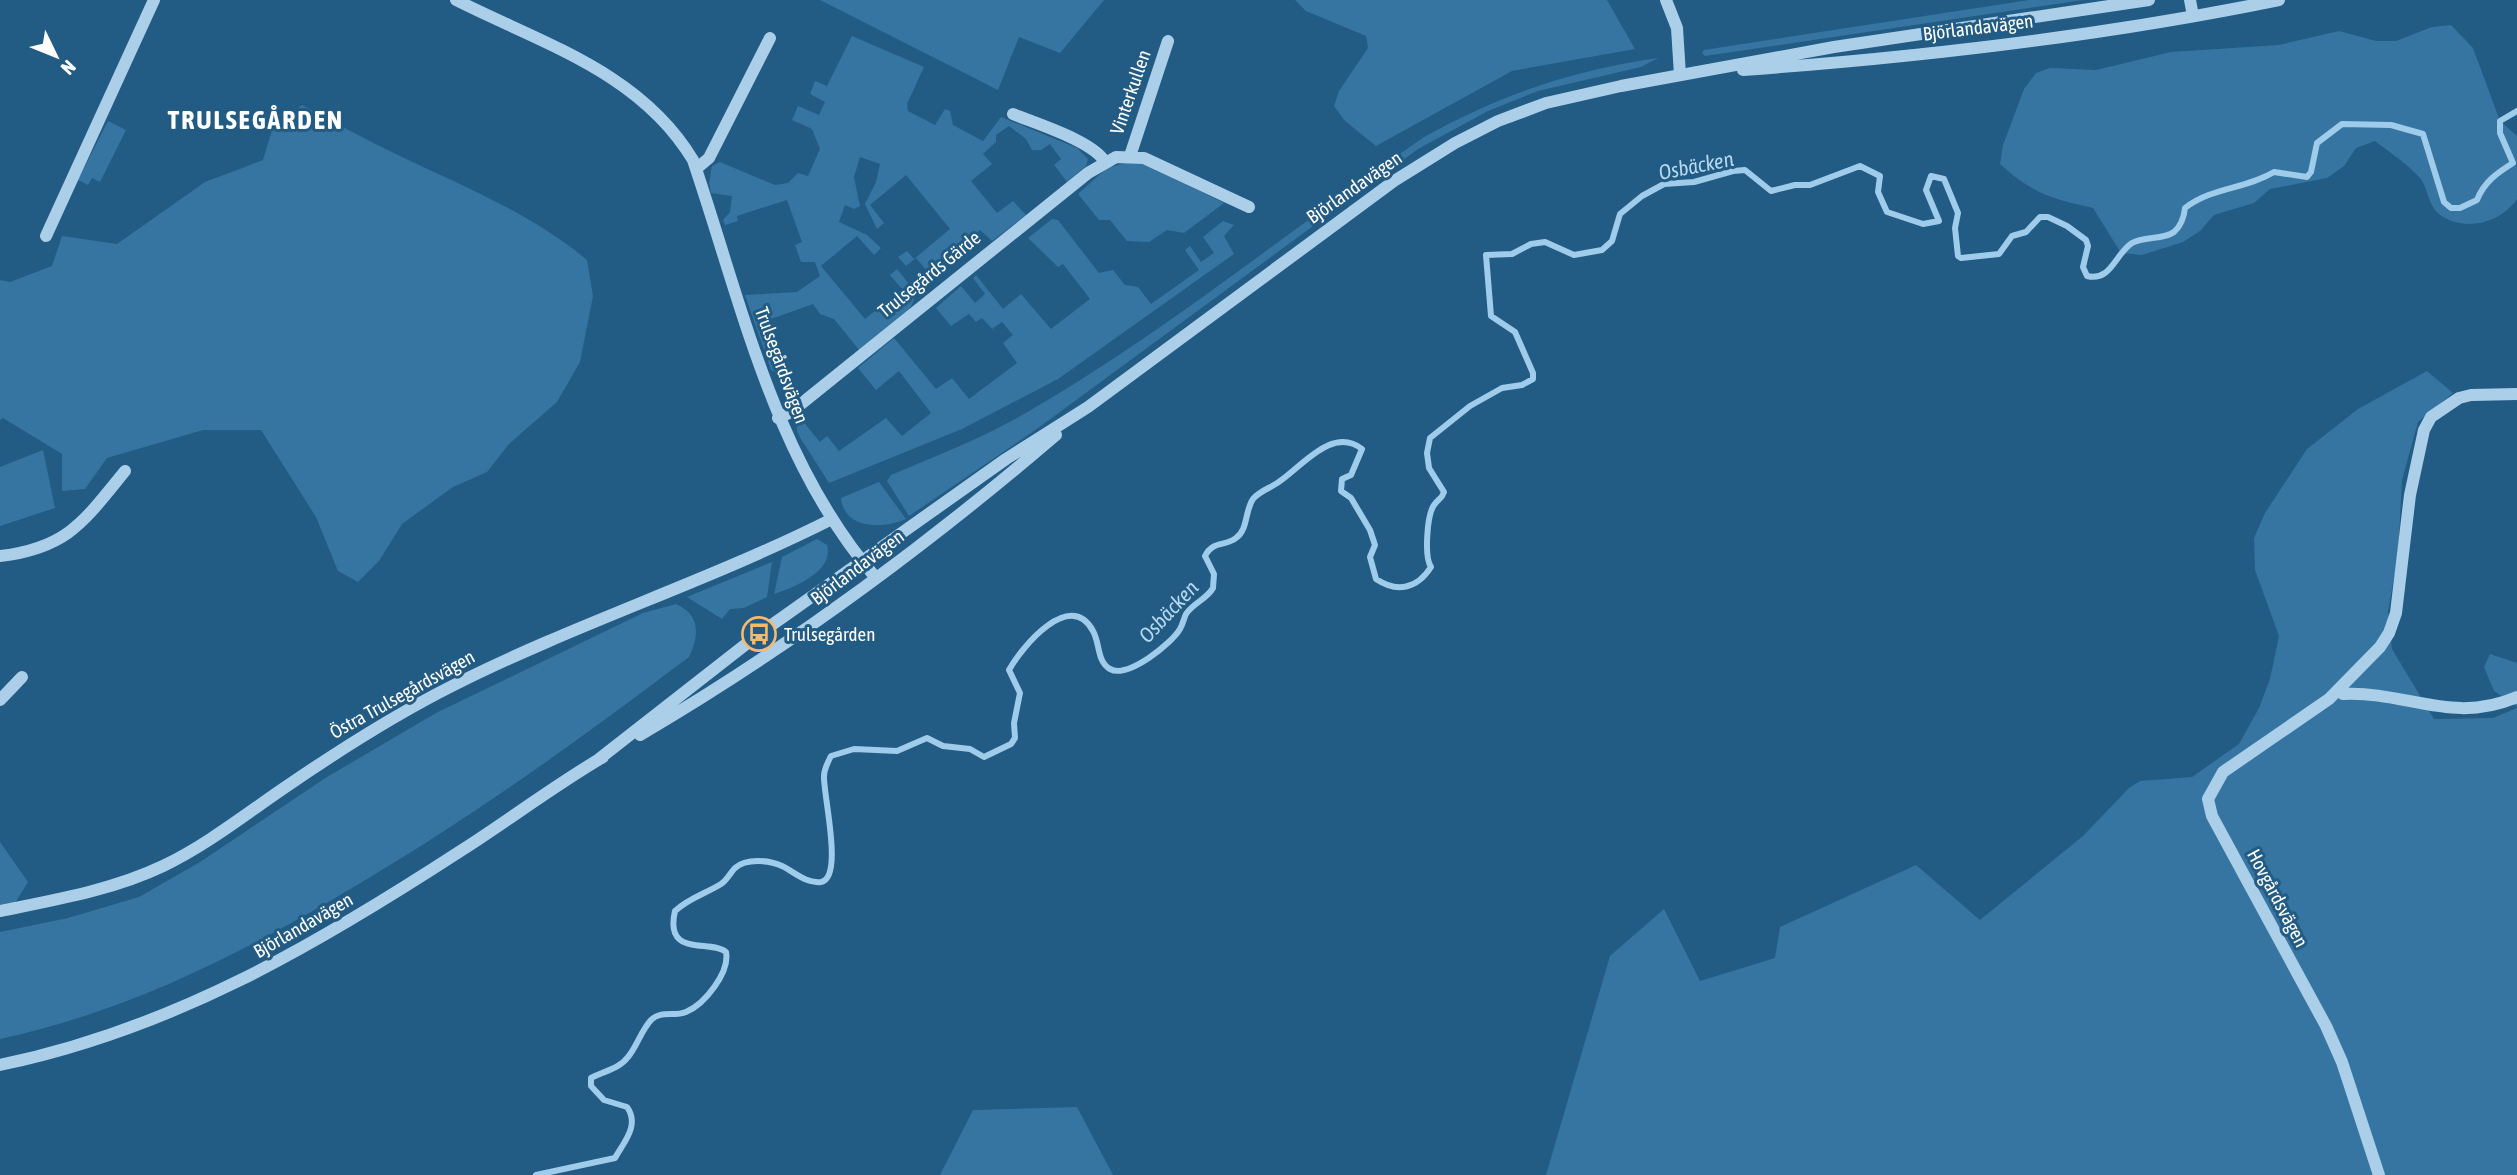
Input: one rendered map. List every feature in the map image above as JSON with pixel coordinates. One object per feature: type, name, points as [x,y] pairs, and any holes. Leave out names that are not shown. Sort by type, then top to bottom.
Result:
[{"type":"street","points":[[46,236],[154,0]]},
{"type":"street","name":"Trulsegårdsvägen","points":[[456,0],[541,39],[629,88],[675,133],[696,169],[778,418],[832,519],[876,578]]},
{"type":"street","points":[[1666,0],[1677,28],[1680,75]]},
{"type":"street","name":"Björlandavägen","points":[[0,1065],[124,1032],[262,972],[461,851],[599,759],[721,688],[876,578],[1025,461],[1088,407],[1301,248],[1455,142],[1498,121],[1546,103],[1680,75],[1834,47],[2149,0]]},
{"type":"street","points":[[2190,0],[2193,16]]},
{"type":"street","name":"Björlandavägen","points":[[1680,75],[1855,62],[2091,33],[2279,0]]},
{"type":"street","points":[[696,169],[709,159],[770,38]]},
{"type":"street","name":"Vinterkullen","points":[[1130,156],[1168,41]]},
{"type":"street","points":[[1013,114],[1083,144],[1100,153],[1105,162]]},
{"type":"street","points":[[1130,156],[1144,158],[1249,207]]},
{"type":"street","name":"Trulsegårds Gärde","points":[[778,418],[790,412],[1034,214],[1105,162],[1130,156]]},
{"type":"street","name":"Hovgårdsvägen","points":[[2379,1175],[2342,1062],[2326,1026],[2212,816],[2208,799],[2223,772],[2297,724],[2338,690],[2380,646],[2393,625],[2410,495],[2424,430],[2431,417],[2459,398],[2517,394]]},
{"type":"street","name":"Björlandavägen","points":[[599,759],[759,634],[1006,459],[1088,407]]},
{"type":"street","points":[[0,556],[42,549],[57,542],[91,512],[125,471]]},
{"type":"street","name":"Östra Trulsegårdsvägen","points":[[0,911],[111,885],[165,865],[205,842],[331,755],[394,716],[456,684],[624,607],[733,566],[832,519]]},
{"type":"street","points":[[0,700],[22,677]]},
{"type":"street","points":[[2338,690],[2343,694],[2384,696],[2470,710],[2517,697]]},
{"type":"shaded area","points":[[820,0],[1104,0],[1060,53],[1019,37],[998,90]]},
{"type":"shaded area","points":[[1295,0],[1607,0],[1635,49],[1512,71],[1376,146],[1345,121],[1334,106],[1339,91],[1368,48],[1366,36],[1306,11]]},
{"type":"shaded area","points":[[2029,0],[2083,0],[1705,56],[1702,53],[1704,50]]},
{"type":"shaded area","points":[[2451,25],[2473,48],[2500,121],[2517,136],[2517,199],[2502,214],[2481,223],[2459,223],[2439,214],[2418,176],[2375,141],[2356,148],[2344,166],[2327,178],[2270,189],[2254,203],[2214,215],[2200,231],[2183,242],[2142,255],[2121,253],[2093,208],[2043,194],[2022,182],[2000,164],[2003,145],[2024,89],[2036,73],[2050,68],[2096,70],[2171,52],[2279,45],[2339,31],[2376,41],[2396,41],[2432,27]]},
{"type":"shaded area","points":[[852,36],[924,67],[907,104],[908,111],[935,125],[945,109],[950,111],[953,125],[983,141],[1001,117],[1077,148],[1088,159],[1086,166],[1067,182],[1054,165],[1061,159],[1050,144],[1041,150],[1032,150],[1026,139],[1009,126],[996,135],[996,142],[983,154],[992,164],[971,181],[997,213],[1013,201],[1026,215],[992,241],[980,230],[928,272],[916,258],[906,266],[898,257],[907,251],[914,259],[950,229],[906,175],[870,205],[884,223],[877,229],[865,204],[876,182],[880,164],[860,157],[854,177],[860,206],[854,209],[845,205],[839,222],[867,235],[881,248],[874,255],[857,236],[821,266],[865,319],[902,289],[890,275],[897,269],[915,291],[914,300],[910,309],[895,325],[860,351],[834,319],[820,314],[813,304],[771,319],[786,377],[771,370],[745,295],[797,292],[820,276],[815,262],[801,262],[795,245],[802,242],[787,200],[737,216],[738,221],[725,225],[723,220],[730,212],[732,196],[711,193],[709,183],[712,166],[720,162],[775,185],[788,183],[798,173],[808,176],[820,149],[812,129],[792,120],[798,106],[819,115],[825,102],[810,94],[815,81],[827,86]]},
{"type":"shaded area","points":[[1658,58],[1641,67],[1538,91],[1488,111],[1418,149],[1034,431],[909,516],[887,481],[891,475],[1017,418],[1122,353],[1424,137],[1481,108],[1537,86],[1595,70]]},
{"type":"shaded area","points":[[302,105],[496,202],[566,243],[587,260],[593,296],[580,362],[557,402],[509,444],[487,472],[453,487],[402,524],[379,561],[358,582],[338,571],[316,517],[261,430],[203,430],[107,458],[85,489],[62,491],[62,454],[3,418],[0,420],[0,280],[10,282],[52,266],[62,236],[117,244],[205,182],[263,160],[273,127]]},
{"type":"shaded area","points":[[108,121],[126,130],[100,182],[92,178],[88,185],[78,180]]},
{"type":"shaded area","points":[[1141,162],[1224,203],[1184,233],[1167,230],[1149,242],[1127,241],[1110,220],[1099,220],[1078,194],[1107,168]]},
{"type":"shaded area","points":[[1052,219],[1058,220],[1099,273],[1113,270],[1125,285],[1138,287],[1151,304],[1199,270],[1185,250],[1190,246],[1201,262],[1214,253],[1203,237],[1223,221],[1234,225],[1224,236],[1234,254],[1058,379],[962,429],[829,483],[797,431],[797,419],[803,413],[807,418],[805,424],[820,442],[827,436],[839,451],[886,418],[902,436],[931,413],[899,371],[876,390],[858,368],[894,338],[936,389],[952,378],[969,399],[1017,363],[1003,343],[1013,335],[1002,322],[992,329],[982,318],[976,322],[969,314],[951,326],[936,308],[961,286],[975,303],[985,294],[973,278],[976,275],[1003,309],[1021,294],[1051,329],[1090,299],[1063,264],[1058,267],[1028,238]]},
{"type":"shaded area","points":[[2427,371],[2453,393],[2418,422],[2402,480],[2398,556],[2388,611],[2392,649],[2434,719],[2493,718],[2517,708],[2517,1175],[1546,1175],[1610,956],[1664,909],[1700,981],[1775,958],[1780,927],[1916,865],[1980,920],[2083,836],[2129,788],[2140,781],[2192,777],[2239,744],[2259,708],[2270,679],[2279,636],[2255,570],[2254,538],[2265,513],[2307,449],[2358,409]]},
{"type":"shaded area","points":[[43,450],[55,508],[0,526],[0,467]]},
{"type":"shaded area","points":[[879,482],[906,519],[877,525],[866,524],[849,516],[841,498]]},
{"type":"shaded area","points":[[817,539],[827,545],[825,563],[811,577],[774,594],[782,557]]},
{"type":"shaded area","points":[[772,562],[767,597],[744,608],[730,609],[722,619],[687,597]]},
{"type":"shaded area","points":[[676,604],[690,614],[696,627],[695,641],[689,657],[559,753],[427,842],[295,921],[173,982],[88,1015],[0,1039],[0,932],[68,918],[139,897],[200,862],[327,777],[436,713],[643,613]]},
{"type":"shaded area","points":[[2490,654],[2517,663],[2517,707],[2494,691],[2484,667]]},
{"type":"shaded area","points":[[0,842],[28,882],[15,903],[0,906]]},
{"type":"shaded area","points":[[1077,1107],[1113,1175],[940,1175],[973,1110]]},
{"type":"waterway","name":"Osbäcken","points":[[536,1175],[615,1158],[629,1133],[631,1114],[627,1107],[604,1100],[591,1086],[591,1078],[624,1061],[651,1020],[659,1015],[686,1012],[693,1008],[708,995],[720,978],[726,952],[719,948],[682,941],[673,926],[675,911],[691,899],[721,884],[735,868],[745,863],[764,861],[777,864],[815,882],[821,882],[828,877],[832,851],[824,776],[831,756],[854,749],[897,751],[927,738],[943,746],[970,749],[984,757],[1011,744],[1015,738],[1014,723],[1020,693],[1009,670],[1035,637],[1059,619],[1072,616],[1083,619],[1093,631],[1103,662],[1110,669],[1127,669],[1149,658],[1175,635],[1189,610],[1213,588],[1214,574],[1205,556],[1208,551],[1232,541],[1240,534],[1250,504],[1256,496],[1329,445],[1351,443],[1362,449],[1351,475],[1342,479],[1341,491],[1351,498],[1370,530],[1375,545],[1370,557],[1376,579],[1399,587],[1419,580],[1431,567],[1427,546],[1430,517],[1434,505],[1444,492],[1429,468],[1427,453],[1430,438],[1470,406],[1502,388],[1522,385],[1533,379],[1533,373],[1515,332],[1491,316],[1486,255],[1512,254],[1531,244],[1545,242],[1574,255],[1602,250],[1612,241],[1620,214],[1642,196],[1664,184],[1694,182],[1745,170],[1771,191],[1795,185],[1810,185],[1860,166],[1880,176],[1878,192],[1887,212],[1923,224],[1939,221],[1926,190],[1931,176],[1944,179],[1958,213],[1955,228],[1958,256],[1961,258],[1999,254],[2012,236],[2026,232],[2040,217],[2048,217],[2067,226],[2086,240],[2088,246],[2083,267],[2087,276],[2095,277],[2107,271],[2132,243],[2174,232],[2182,221],[2185,208],[2195,201],[2274,172],[2307,177],[2311,172],[2317,143],[2342,124],[2391,125],[2423,134],[2444,202],[2451,208],[2460,208],[2477,200],[2492,178],[2513,163],[2500,133],[2500,121],[2517,111]]},
{"type":"place","name":"Trulsegården","points":[[759,634]]},
{"type":"district","name":"TRULSEGÅRDEN","points":[[256,120]]}]
